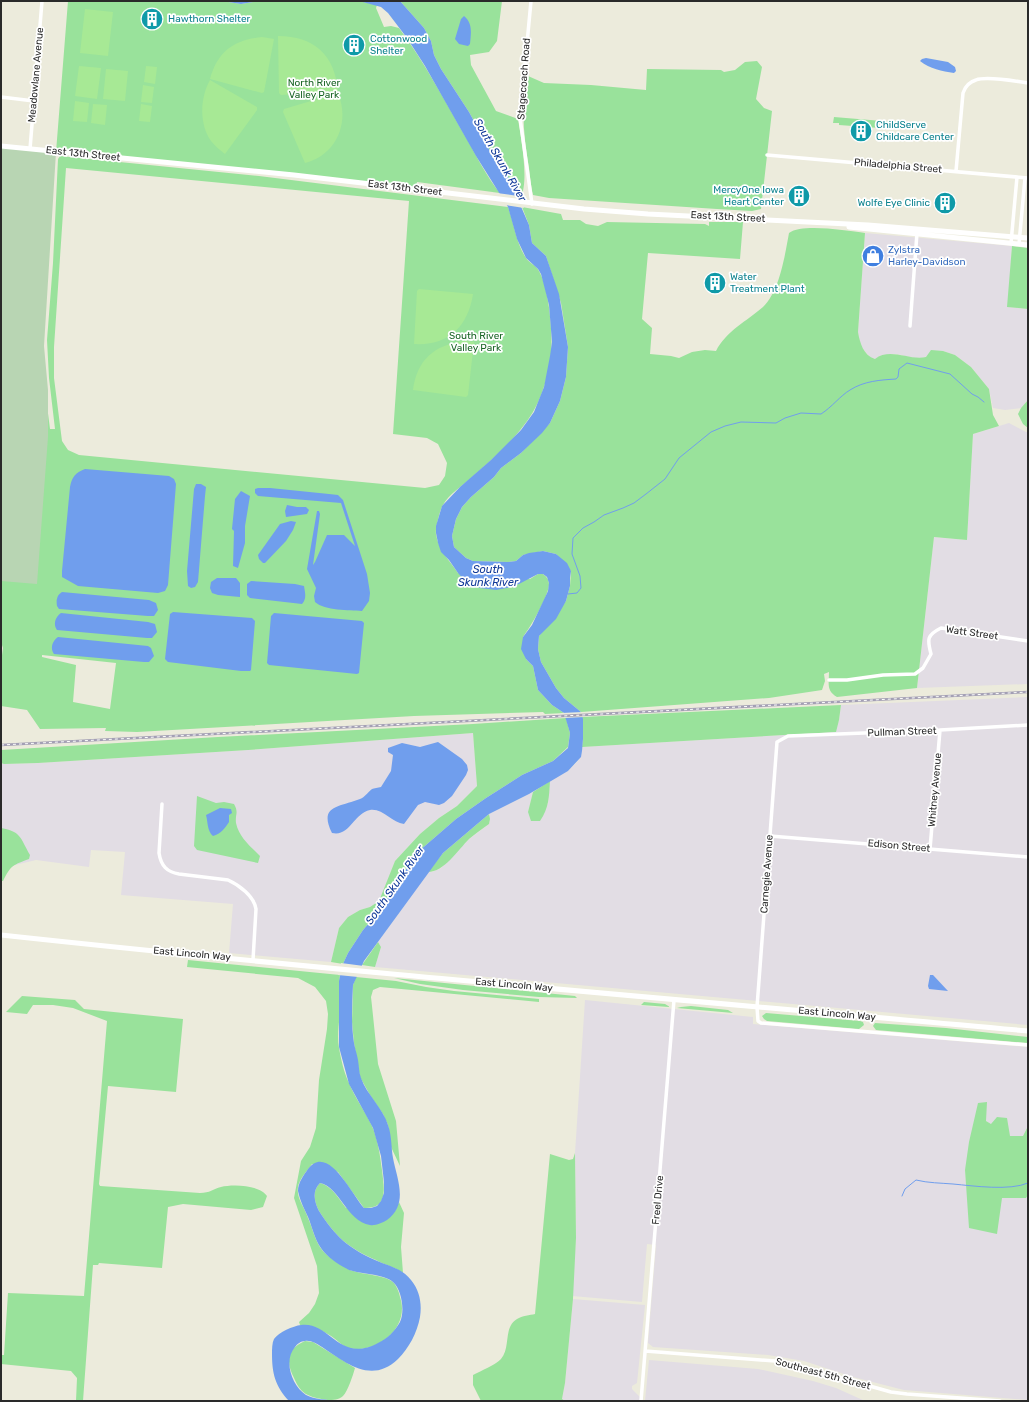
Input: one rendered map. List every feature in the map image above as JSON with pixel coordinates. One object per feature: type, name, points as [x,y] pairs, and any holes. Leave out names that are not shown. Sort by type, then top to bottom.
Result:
[{"type":"main road","name":"East 13th Street","points":[[1,146],[294,175],[532,204],[648,214],[810,222],[918,232],[1028,245]]},
{"type":"main road","name":"East 13th Street","points":[[918,232],[1028,238]]},
{"type":"main road","name":"East Lincoln Way","points":[[1,935],[674,1000],[1028,1031]]},
{"type":"street","name":"Meadowlane Avenue","points":[[30,149],[42,1]]},
{"type":"street","name":"Stagecoach Road","points":[[531,1],[520,118],[532,204]]},
{"type":"street","points":[[956,171],[963,93],[968,84],[978,79],[1028,83]]},
{"type":"street","points":[[1,97],[34,101]]},
{"type":"street","name":"Philadelphia Street","points":[[767,155],[1026,178]]},
{"type":"street","points":[[1011,243],[1017,177]]},
{"type":"street","points":[[1020,244],[1026,178]]},
{"type":"street","points":[[910,326],[918,232]]},
{"type":"street","name":"Watt Street","points":[[829,680],[847,680],[883,675],[915,674],[923,668],[931,654],[928,643],[929,637],[932,633],[941,628],[1028,641]]},
{"type":"street","name":"Pullman Street","points":[[777,742],[788,736],[1028,725]]},
{"type":"street","name":"Whitney Avenue","points":[[930,849],[940,730]]},
{"type":"street","name":"Carnegie Avenue","points":[[757,1007],[777,742]]},
{"type":"street","points":[[162,804],[159,853],[160,859],[167,870],[179,874],[228,880],[240,888],[255,903],[253,960]]},
{"type":"street","name":"Edison Street","points":[[770,836],[1028,857]]},
{"type":"street","name":"Freel Drive","points":[[641,1401],[674,1000]]},
{"type":"street","points":[[757,1007],[758,1021],[761,1023],[1028,1045]]},
{"type":"street","name":"Southeast 5th Street","points":[[645,1351],[775,1361],[891,1392],[1000,1401]]},
{"type":"shaded area","points":[[865,233],[1012,246],[1008,307],[1028,309],[1028,400],[1021,408],[1005,410],[993,408],[989,389],[971,367],[955,355],[943,351],[919,359],[896,354],[880,356],[876,359],[871,358],[861,347],[858,332]]},
{"type":"shaded area","points":[[1009,423],[1028,432],[1028,684],[917,688],[934,537],[967,540],[973,434]]},
{"type":"shaded area","points":[[1028,697],[1028,1025],[375,967],[381,947],[378,942],[428,872],[441,868],[469,839],[489,824],[489,814],[533,792],[528,812],[548,804],[550,781],[568,771],[578,761],[582,747],[835,732],[839,720],[841,705]]},
{"type":"shaded area","points":[[473,733],[477,786],[457,806],[439,818],[420,834],[395,861],[379,901],[370,907],[360,910],[348,917],[339,928],[331,962],[229,953],[233,904],[121,895],[125,852],[91,850],[89,867],[36,860],[11,866],[1,865],[1,763],[38,763],[248,750]]},
{"type":"shaded area","points":[[585,1000],[753,1017],[753,1024],[1028,1047],[1028,1126],[1023,1136],[1010,1136],[986,1121],[965,1170],[967,1192],[1002,1198],[1026,1198],[1028,1195],[1028,1400],[904,1390],[853,1377],[804,1361],[768,1355],[653,1347],[648,1343],[656,1245],[647,1244],[642,1302],[572,1296],[576,1238],[575,1153]]},
{"type":"shaded area","points":[[573,1299],[645,1305],[637,1383],[632,1386],[632,1389],[641,1398],[641,1401],[565,1401],[562,1399],[565,1383]]},
{"type":"shaded area","points":[[649,1360],[758,1369],[813,1381],[836,1388],[865,1401],[645,1401]]},
{"type":"green space","name":"North River Valley Park","points":[[68,1],[222,1],[241,4],[259,1],[359,1],[377,5],[376,8],[384,27],[391,26],[399,28],[418,55],[483,168],[500,193],[417,182],[416,189],[56,152]]},
{"type":"green space","points":[[400,1],[502,1],[497,41],[489,52],[470,55],[471,65],[496,111],[518,119],[524,170],[521,196],[515,195],[506,172],[496,162],[469,112],[441,69],[434,55],[431,41],[424,28]]},
{"type":"green space","points":[[85,9],[113,12],[108,56],[80,53]]},
{"type":"green space","points":[[278,36],[302,40],[312,44],[320,50],[332,67],[336,78],[338,91],[281,95],[279,93]]},
{"type":"green space","points":[[262,37],[274,39],[264,92],[262,93],[210,79],[213,69],[228,49],[243,41]]},
{"type":"green space","points":[[757,61],[762,67],[756,99],[764,108],[772,111],[761,209],[752,211],[717,209],[549,198],[533,195],[523,110],[528,76],[544,83],[591,85],[646,90],[647,69],[721,70],[724,72],[735,70],[745,62]]},
{"type":"green space","points":[[79,66],[101,68],[97,99],[75,96]]},
{"type":"green space","points":[[146,66],[157,67],[155,84],[144,82]]},
{"type":"green space","points":[[106,69],[128,71],[125,101],[103,99]]},
{"type":"green space","points":[[210,80],[257,107],[257,110],[225,154],[211,141],[204,127],[202,111],[204,95]]},
{"type":"green space","points":[[143,85],[154,87],[152,103],[141,102]]},
{"type":"green space","points":[[338,93],[342,115],[338,136],[333,145],[325,153],[316,159],[305,163],[283,112],[284,109]]},
{"type":"green space","points":[[75,101],[89,103],[87,122],[73,121]]},
{"type":"green space","points":[[93,104],[107,105],[105,125],[91,123]]},
{"type":"green space","points":[[141,104],[152,106],[150,122],[139,121]]},
{"type":"green space","points":[[834,117],[894,122],[899,121],[900,128],[896,128],[893,125],[893,129],[839,125],[839,123],[833,123]]},
{"type":"green space","points":[[1,147],[56,152],[44,346],[48,390],[48,437],[37,584],[1,581]]},
{"type":"green space","name":"South River Valley Park","points":[[60,156],[259,176],[508,207],[517,239],[527,260],[538,269],[548,299],[550,311],[551,354],[548,374],[538,403],[521,429],[497,455],[446,501],[439,515],[436,534],[439,545],[458,573],[530,579],[538,574],[543,574],[547,577],[549,585],[546,597],[523,637],[526,659],[533,666],[538,690],[552,705],[564,713],[545,714],[543,712],[414,716],[137,732],[105,731],[106,728],[40,729],[27,710],[1,706],[1,662],[3,648],[1,628],[1,576],[43,374],[50,429],[55,429],[49,378],[47,340],[53,263],[58,159]],"holes":[[[66,168],[409,201],[393,434],[427,438],[438,444],[447,463],[445,476],[439,485],[425,488],[79,455],[68,450],[62,441],[54,378],[54,347]],[[42,655],[116,663],[110,709],[73,702],[76,665],[42,657]]]},
{"type":"green space","points":[[522,207],[561,214],[563,220],[580,220],[586,224],[598,226],[607,222],[705,224],[709,226],[709,222],[743,222],[740,259],[648,253],[642,319],[652,328],[650,354],[679,358],[692,352],[705,350],[716,351],[731,332],[763,307],[774,292],[778,282],[789,233],[804,228],[814,228],[837,229],[865,233],[858,332],[865,352],[875,359],[887,354],[920,358],[926,357],[931,350],[943,351],[955,355],[971,367],[989,389],[993,415],[999,426],[973,434],[967,540],[934,537],[917,688],[837,697],[833,695],[830,689],[829,672],[824,674],[825,681],[822,690],[769,698],[581,712],[564,698],[556,688],[541,662],[538,649],[539,636],[566,601],[570,586],[571,571],[556,554],[543,551],[523,555],[516,561],[473,561],[466,558],[454,547],[452,536],[456,519],[462,507],[494,477],[501,468],[521,453],[550,423],[560,401],[566,377],[568,347],[561,303],[546,256],[532,243],[529,225]]},
{"type":"green space","points":[[1012,246],[1028,248],[1028,309],[1007,307]]},
{"type":"green space","points":[[419,289],[473,294],[470,306],[461,325],[446,338],[437,342],[414,344],[417,291]]},
{"type":"green space","points":[[464,341],[474,342],[468,395],[466,397],[413,390],[418,370],[429,356],[444,346]]},
{"type":"green space","points":[[1028,400],[1028,428],[1023,424],[1018,414]]},
{"type":"green space","points":[[841,705],[836,732],[582,747],[582,717]]},
{"type":"green space","points":[[566,718],[570,733],[568,747],[553,761],[522,775],[486,798],[456,819],[420,850],[394,886],[385,904],[363,930],[348,953],[343,964],[331,962],[339,928],[348,917],[360,910],[370,907],[379,901],[395,861],[420,834],[439,818],[457,806],[477,786],[473,733],[248,750],[38,763],[1,763],[1,750]]},
{"type":"green space","points":[[550,781],[549,797],[545,812],[540,821],[531,821],[528,812],[533,792]]},
{"type":"green space","points":[[197,796],[216,803],[224,802],[234,804],[237,812],[237,828],[245,841],[260,856],[258,863],[197,850],[194,846]]},
{"type":"green space","points":[[489,814],[489,824],[469,839],[440,868],[428,872],[443,853]]},
{"type":"green space","points":[[1,828],[17,834],[30,855],[29,859],[13,866],[3,881],[1,881]]},
{"type":"green space","points":[[378,942],[381,947],[375,967],[362,965]]},
{"type":"green space","points":[[188,960],[340,975],[338,1043],[347,1079],[372,1126],[376,1137],[380,1153],[384,1184],[383,1196],[378,1205],[364,1208],[338,1172],[312,1164],[300,1181],[298,1195],[307,1214],[316,1240],[325,1254],[348,1269],[385,1278],[390,1280],[396,1286],[402,1307],[401,1316],[393,1332],[378,1344],[360,1349],[350,1349],[324,1332],[312,1327],[300,1325],[299,1322],[309,1313],[315,1304],[319,1293],[317,1266],[294,1198],[301,1161],[310,1147],[316,1128],[319,1080],[327,1029],[328,1014],[326,1001],[315,987],[298,978],[187,967]]},
{"type":"green space","points":[[356,977],[396,981],[454,991],[539,999],[539,1002],[380,987],[373,990],[371,997],[378,1064],[396,1121],[400,1166],[391,1147],[388,1125],[383,1114],[360,1077],[352,1022],[353,985]]},
{"type":"green space","points":[[394,978],[575,996],[577,998],[539,997],[463,990],[420,984]]},
{"type":"green space","points":[[22,996],[75,1000],[84,1009],[183,1019],[176,1092],[108,1086],[100,1186],[203,1193],[221,1187],[246,1186],[264,1192],[267,1196],[263,1207],[251,1210],[183,1204],[168,1207],[162,1268],[99,1263],[98,1265],[93,1265],[83,1401],[76,1401],[77,1378],[71,1371],[1,1364],[1,1355],[4,1355],[8,1293],[84,1296],[107,1021],[73,1008],[53,1005],[33,1005],[27,1014],[6,1012]]},
{"type":"green space","points":[[644,1002],[665,1004],[670,1007],[641,1005]]},
{"type":"green space","points":[[691,1006],[728,1010],[733,1013],[677,1008]]},
{"type":"green space","points":[[766,1013],[860,1021],[863,1022],[864,1025],[859,1029],[767,1021],[762,1016]]},
{"type":"green space","points":[[875,1023],[946,1028],[1028,1037],[1028,1043],[876,1030],[873,1026]]},
{"type":"green space","points":[[987,1102],[986,1121],[991,1124],[997,1117],[1007,1118],[1010,1136],[1023,1136],[1028,1126],[1028,1195],[1026,1198],[1002,1198],[997,1234],[969,1228],[965,1170],[969,1142],[978,1103]]},
{"type":"green space","points":[[575,1153],[576,1238],[573,1299],[565,1383],[562,1399],[565,1401],[481,1401],[473,1385],[473,1375],[501,1359],[506,1349],[510,1327],[517,1319],[535,1314],[550,1154],[569,1160],[573,1159]]},
{"type":"green space","points":[[320,1183],[332,1190],[346,1208],[395,1211],[399,1202],[404,1213],[401,1247],[403,1273],[350,1246],[331,1228],[316,1204],[315,1193],[317,1186]]},
{"type":"green space","points":[[305,1341],[313,1342],[355,1368],[345,1394],[336,1400],[315,1398],[306,1394],[298,1386],[291,1372],[289,1356],[294,1348]]},
{"type":"water","points":[[222,1],[259,1],[241,4]]},
{"type":"water","name":"South Skunk River","points":[[359,1],[400,1],[424,28],[431,41],[434,55],[441,69],[469,112],[496,162],[506,172],[529,225],[532,243],[546,256],[559,294],[568,347],[566,377],[560,401],[550,423],[542,433],[521,453],[501,468],[494,477],[462,507],[456,519],[452,536],[454,547],[466,558],[473,561],[516,561],[523,555],[543,551],[556,554],[567,563],[571,571],[570,586],[566,601],[556,619],[539,636],[538,649],[541,662],[556,688],[564,698],[581,712],[583,719],[583,739],[581,757],[568,771],[529,794],[489,814],[443,853],[364,961],[353,985],[352,1029],[360,1074],[367,1090],[383,1113],[388,1125],[393,1158],[399,1183],[400,1199],[394,1214],[385,1221],[372,1225],[362,1222],[355,1217],[333,1191],[320,1183],[316,1189],[315,1200],[319,1211],[331,1228],[350,1246],[375,1260],[399,1270],[407,1276],[414,1284],[418,1293],[421,1307],[420,1317],[415,1334],[406,1350],[388,1367],[378,1370],[368,1371],[358,1368],[312,1342],[304,1341],[299,1343],[291,1353],[290,1359],[293,1380],[301,1391],[309,1397],[336,1401],[289,1401],[277,1385],[273,1367],[273,1342],[279,1334],[301,1325],[311,1325],[320,1329],[344,1345],[354,1348],[365,1348],[385,1339],[396,1329],[402,1318],[402,1301],[399,1290],[393,1282],[384,1277],[349,1270],[324,1252],[316,1240],[298,1191],[300,1182],[308,1169],[316,1163],[324,1162],[331,1166],[339,1174],[364,1208],[377,1206],[384,1193],[381,1156],[373,1128],[349,1084],[339,1047],[339,981],[342,966],[348,953],[363,930],[382,908],[394,886],[420,850],[456,819],[486,798],[522,775],[553,761],[568,748],[570,733],[564,713],[552,705],[538,690],[533,666],[526,659],[521,649],[523,637],[532,625],[548,591],[549,583],[547,577],[543,574],[538,574],[519,584],[496,590],[480,588],[465,581],[441,552],[436,533],[436,526],[442,506],[460,487],[491,460],[521,430],[534,412],[544,387],[552,342],[549,305],[541,274],[538,269],[526,258],[517,239],[508,207],[476,156],[425,66],[407,38],[388,13],[381,7]]},
{"type":"water","points":[[464,16],[469,22],[471,29],[470,44],[468,46],[459,44],[455,39],[461,19]]},
{"type":"water","points":[[926,58],[948,62],[955,67],[956,71],[954,73],[936,69],[920,61]]},
{"type":"water","points":[[85,469],[169,476],[174,479],[176,484],[168,585],[165,591],[158,593],[78,586],[62,577],[70,487],[74,476]]},
{"type":"water","points":[[196,484],[201,484],[206,487],[198,582],[195,587],[191,588],[188,586],[187,571],[194,489]]},
{"type":"water","points":[[258,488],[338,495],[343,500],[367,574],[370,593],[369,601],[362,611],[331,609],[315,602],[314,596],[316,588],[307,569],[317,511],[319,511],[320,514],[313,565],[327,535],[344,535],[355,546],[341,503],[258,496],[255,493],[255,489]]},
{"type":"water","points":[[241,491],[250,496],[245,526],[245,543],[238,568],[233,566],[234,531],[232,529],[235,499]]},
{"type":"water","points":[[287,505],[306,507],[309,510],[307,514],[286,517],[285,511]]},
{"type":"water","points":[[291,521],[296,522],[286,541],[265,563],[263,563],[259,559],[258,555],[280,524]]},
{"type":"water","points":[[217,578],[236,578],[240,583],[240,597],[212,593],[210,588],[211,582]]},
{"type":"water","points":[[251,581],[304,586],[305,600],[302,604],[250,598],[247,595],[247,584]]},
{"type":"water","points":[[62,592],[149,600],[156,603],[158,610],[154,616],[148,616],[59,609],[57,606],[57,600],[58,596]]},
{"type":"water","points":[[173,612],[252,618],[255,621],[251,670],[241,671],[168,662],[165,659],[170,614]]},
{"type":"water","points":[[61,613],[148,622],[155,624],[157,632],[152,638],[147,638],[57,630],[55,621]]},
{"type":"water","points":[[274,613],[362,621],[364,623],[359,673],[269,665],[267,663],[271,616]]},
{"type":"water","points":[[58,637],[148,646],[151,648],[154,656],[149,662],[144,662],[54,654],[52,645]]},
{"type":"water","points":[[438,742],[462,759],[467,765],[468,770],[452,796],[444,803],[439,805],[425,802],[418,805],[404,824],[395,821],[379,811],[370,810],[359,816],[343,832],[332,833],[328,824],[328,817],[329,812],[333,808],[362,798],[372,789],[381,787],[391,771],[393,755],[388,752],[388,748],[402,743],[420,747]]},
{"type":"water","points":[[220,808],[231,809],[232,813],[229,815],[229,822],[224,829],[213,836],[209,829],[206,815]]},
{"type":"water","points":[[930,975],[933,975],[948,991],[929,989],[928,986]]},
{"type":"pier","points":[[497,193],[518,196],[524,208],[505,205]]},
{"type":"pier","points":[[583,712],[584,717],[564,718],[561,713]]},
{"type":"pier","points":[[341,963],[364,966],[358,977],[338,975]]},
{"type":"waterway","points":[[568,594],[577,593],[581,588],[580,576],[572,554],[573,538],[583,528],[604,515],[634,503],[646,494],[665,479],[679,458],[711,432],[725,426],[741,422],[776,423],[785,418],[801,413],[821,414],[846,392],[855,387],[872,382],[896,379],[898,377],[899,369],[907,363],[950,374],[972,394],[984,402]]},
{"type":"waterway","points":[[902,1196],[905,1189],[916,1180],[992,1187],[1012,1187],[1028,1183]]},
{"type":"railway","points":[[1,745],[1028,692]]},
{"type":"place","name":"Hawthorn Shelter","points":[[152,19]]},
{"type":"place","name":"Cottonwood Shelter","points":[[354,45]]},
{"type":"place","name":"ChildServe Childcare Center","points":[[861,131]]},
{"type":"place","name":"MercyOne Iowa Heart Center","points":[[799,196]]},
{"type":"place","name":"Wolfe Eye Clinic","points":[[945,203]]},
{"type":"place","name":"Zylstra Harley-Davidson","points":[[873,256]]},
{"type":"place","name":"Water Treatment Plant","points":[[715,283]]}]
